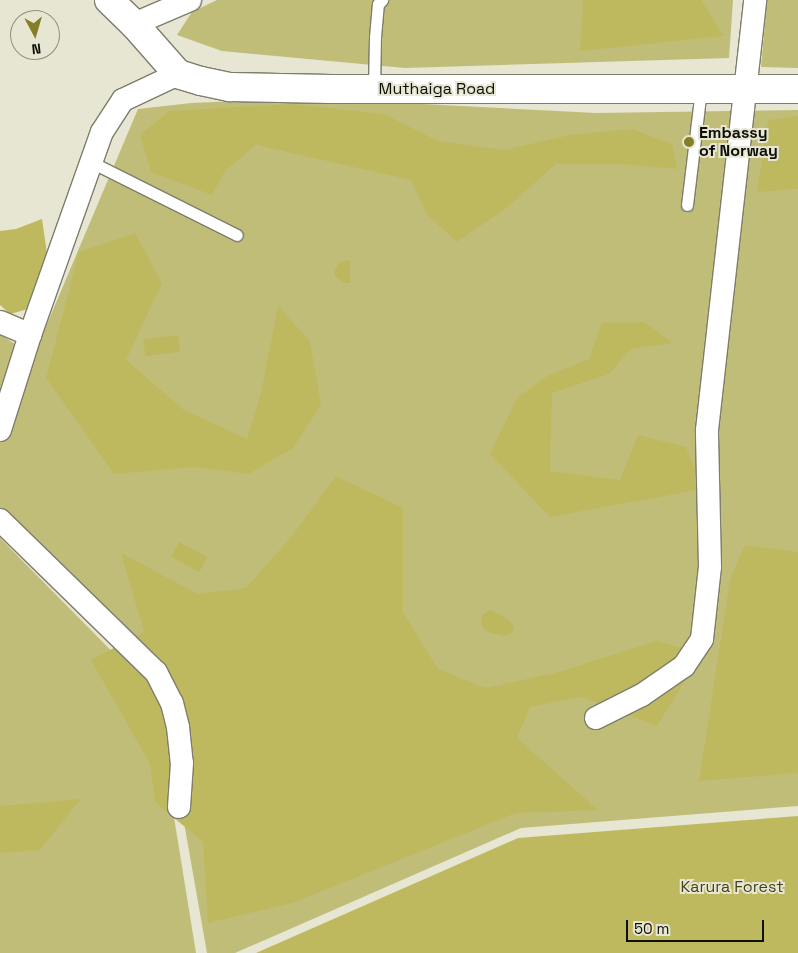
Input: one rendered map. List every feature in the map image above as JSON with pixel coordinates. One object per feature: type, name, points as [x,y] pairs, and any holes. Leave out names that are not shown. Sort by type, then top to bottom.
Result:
[{"type":"main road","points":[[109,0],[134,24],[178,74]]},
{"type":"main road","name":"Muthaiga Road","points":[[178,74],[201,81],[230,86],[374,89],[798,89]]},
{"type":"street","points":[[134,24],[190,0]]},
{"type":"street","points":[[596,718],[642,695],[684,666],[702,639],[710,567],[707,430],[755,0]]},
{"type":"street","points":[[0,430],[30,335],[102,132],[123,100],[178,74]]},
{"type":"street","points":[[0,322],[30,335]]},
{"type":"street","points":[[0,520],[156,672],[172,702],[178,727],[182,772],[179,807]]},
{"type":"lane","points":[[374,89],[375,37],[378,4],[382,0]]},
{"type":"lane","points":[[687,205],[701,89]]},
{"type":"lane","points":[[91,162],[237,235]]},
{"type":"shaded area","points":[[217,0],[733,0],[729,58],[405,68],[222,51],[177,35],[192,12]]},
{"type":"shaded area","points":[[767,0],[798,0],[798,68],[761,67]]},
{"type":"shaded area","points":[[307,98],[596,113],[798,110],[798,806],[521,828],[235,953],[207,953],[163,703],[159,691],[0,531],[0,435],[138,109],[191,103]]},
{"type":"shaded area","points":[[350,260],[350,283],[344,283],[335,276],[335,269],[340,262]]},
{"type":"shaded area","points":[[0,334],[15,344],[0,389]]},
{"type":"shaded area","points":[[178,335],[180,352],[145,356],[143,339]]},
{"type":"shaded area","points":[[0,538],[154,694],[196,953],[0,953]]},
{"type":"shaded area","points":[[179,542],[207,557],[199,572],[171,557]]},
{"type":"shaded area","points":[[491,610],[509,620],[514,628],[512,633],[503,636],[488,632],[483,628],[481,621],[483,614]]},
{"type":"green space","points":[[583,0],[701,0],[724,36],[580,51]]},
{"type":"green space","points":[[293,104],[384,114],[438,141],[503,150],[570,135],[632,129],[672,144],[677,169],[620,164],[556,164],[504,210],[457,242],[427,215],[411,180],[256,145],[225,171],[212,195],[151,172],[140,135],[169,111]]},
{"type":"green space","points":[[798,116],[798,189],[757,192],[768,120]]},
{"type":"green space","points":[[42,219],[54,302],[10,314],[0,305],[0,231],[16,229]]},
{"type":"green space","points":[[135,233],[162,283],[126,360],[184,410],[247,439],[261,393],[278,306],[310,341],[321,405],[293,448],[249,474],[193,467],[114,474],[46,378],[79,252]]},
{"type":"green space","points":[[644,322],[673,343],[631,349],[609,374],[552,393],[550,471],[620,480],[638,435],[686,447],[703,489],[550,517],[490,454],[517,398],[547,376],[589,359],[602,323]]},
{"type":"green space","points":[[336,476],[403,508],[403,612],[438,669],[485,688],[559,672],[656,641],[702,653],[657,726],[581,697],[530,707],[517,738],[598,810],[516,813],[292,903],[208,923],[203,842],[155,802],[150,764],[91,660],[144,632],[121,553],[198,594],[246,588],[292,536]]},
{"type":"green space","points":[[745,545],[798,552],[798,773],[699,781],[730,579]]},
{"type":"green space","points":[[81,799],[40,850],[0,853],[0,806]]},
{"type":"green space","name":"Karura Forest","points":[[798,816],[798,953],[256,953],[518,838]]},
{"type":"place","name":"Embassy of Norway","points":[[689,142]]}]
